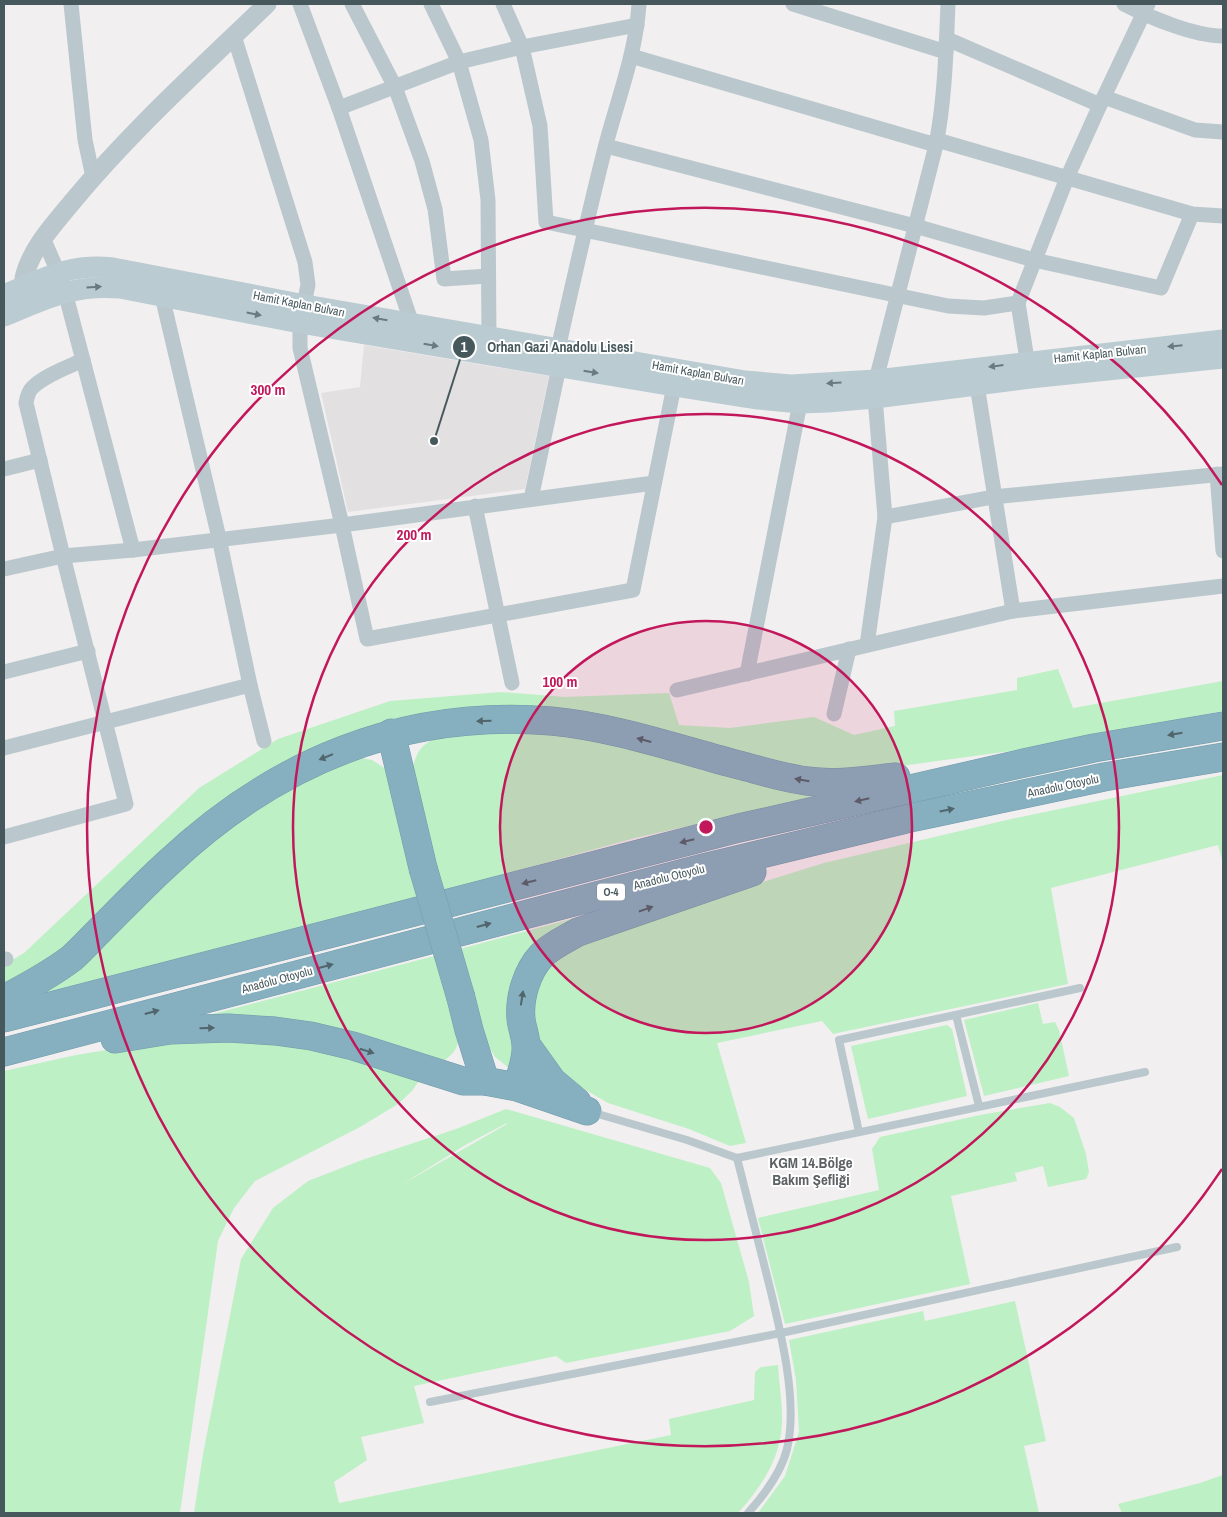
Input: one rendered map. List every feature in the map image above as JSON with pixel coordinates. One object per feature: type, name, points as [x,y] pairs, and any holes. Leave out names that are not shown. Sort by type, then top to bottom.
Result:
[{"type":"highway","points":[[4,999],[50,973],[73,956],[167,864],[204,831],[239,805],[306,765],[391,733],[470,722],[549,721],[618,733],[780,776],[831,783],[1024,763]]},
{"type":"highway","name":"O-4","points":[[4,1018],[739,828],[1094,748],[1223,726]]},
{"type":"highway","points":[[391,733],[423,868],[485,1081]]},
{"type":"highway","name":"Anadolu Otoyolu","points":[[4,1052],[684,873],[915,817],[1104,777],[1223,757]]},
{"type":"highway","points":[[517,1087],[526,1046],[521,1020],[521,1000],[532,969],[542,954],[578,932],[915,817]]},
{"type":"highway","points":[[4,1061],[170,1030],[228,1028],[310,1036],[352,1046],[463,1081],[485,1081],[517,1087],[587,1111]]},
{"type":"highway","points":[[435,1072],[446,1070],[454,1062],[469,1030]]},
{"type":"highway","points":[[526,1046],[552,1081],[587,1111]]},
{"type":"main road","name":"Hamit Kaplan Bulvarı","points":[[4,316],[27,296],[97,266],[113,268],[303,314],[559,358],[766,384],[876,389],[977,385],[1029,370],[1223,358]]},
{"type":"main road","name":"Hamit Kaplan Bulvarı","points":[[62,282],[87,288],[103,287],[303,314],[412,324],[489,337],[559,358],[674,386],[758,399],[800,403],[828,402],[876,389],[1029,370],[1223,340]]},
{"type":"main road","name":"Hamit Kaplan Bulvarı","points":[[4,294],[27,296]]},
{"type":"street","points":[[71,4],[85,140],[93,177]]},
{"type":"street","points":[[27,296],[24,276],[29,262],[44,238],[93,177],[122,146],[267,4]]},
{"type":"street","points":[[300,4],[339,108],[412,324]]},
{"type":"street","points":[[352,4],[395,87],[429,184],[438,231],[444,279],[488,276]]},
{"type":"street","points":[[431,4],[459,62],[476,118],[485,161],[488,200],[489,337]]},
{"type":"street","points":[[503,4],[522,47],[540,126],[546,222],[948,306],[984,308],[1018,303]]},
{"type":"street","points":[[531,499],[584,231],[631,56],[639,4]]},
{"type":"street","points":[[793,4],[946,45],[1102,101],[1196,130],[1223,132]]},
{"type":"street","points":[[867,645],[885,517],[876,389],[941,122],[948,4]]},
{"type":"street","points":[[1124,4],[1146,9],[1208,36],[1223,36]]},
{"type":"street","points":[[1029,370],[1018,303],[1067,178],[1146,9]]},
{"type":"street","points":[[339,108],[459,62],[522,47],[637,25]]},
{"type":"street","points":[[234,36],[301,248],[308,285],[300,348],[367,639],[633,590],[674,386]]},
{"type":"street","points":[[631,56],[1192,214],[1223,216]]},
{"type":"street","points":[[606,146],[915,226],[1034,260],[1161,288],[1192,214]]},
{"type":"street","points":[[44,238],[62,282],[133,550]]},
{"type":"street","points":[[162,296],[264,741]]},
{"type":"street","points":[[4,837],[126,804],[26,403],[32,387],[83,360]]},
{"type":"street","points":[[977,385],[993,497],[1013,611]]},
{"type":"street","points":[[747,674],[800,403]]},
{"type":"street","points":[[4,469],[40,460]]},
{"type":"street","points":[[885,517],[993,497],[1220,474],[1223,551]]},
{"type":"street","points":[[4,569],[63,556],[133,550],[219,538],[342,525],[654,483]]},
{"type":"street","points":[[476,506],[512,683]]},
{"type":"street","points":[[677,690],[1013,611],[1223,586]]},
{"type":"street","points":[[834,714],[849,649]]},
{"type":"street","points":[[4,672],[88,651]]},
{"type":"street","points":[[4,748],[250,685]]},
{"type":"lane","points":[[859,1132],[838,1040],[1080,988]]},
{"type":"lane","points":[[956,1015],[979,1106]]},
{"type":"lane","points":[[587,1111],[687,1140],[737,1158],[1145,1072]]},
{"type":"lane","points":[[737,1158],[781,1333],[790,1395],[791,1430],[780,1469],[771,1484],[748,1513]]},
{"type":"lane","points":[[430,1402],[781,1333],[1177,1247]]},
{"type":"shaded area","points":[[364,345],[549,376],[525,489],[348,512],[321,393],[360,387]]},
{"type":"green space","points":[[1058,669],[1073,708],[1223,681],[1223,711],[1018,750],[864,771],[822,772],[577,717],[340,743],[74,945],[4,992],[4,965],[24,953],[199,788],[278,739],[390,701],[501,692],[565,697],[669,693],[679,725],[730,728],[814,717],[854,735],[895,726],[894,711],[1017,690],[1017,678]]},
{"type":"green space","points":[[550,730],[831,794],[635,838],[440,892],[413,767],[420,749],[428,742],[445,734]]},
{"type":"green space","points":[[357,757],[372,760],[386,769],[420,898],[31,996],[252,806]]},
{"type":"green space","points":[[1223,775],[1223,863],[1218,845],[1051,888],[1068,984],[833,1034],[822,1021],[717,1043],[746,1143],[730,1146],[689,1129],[608,1103],[572,1082],[540,1050],[531,1012],[535,986],[545,969],[562,951],[673,910],[824,863],[1011,819]]},
{"type":"green space","points":[[641,900],[561,929],[516,1022],[510,1069],[495,1057],[482,1035],[456,950]]},
{"type":"green space","points":[[438,955],[458,1035],[456,1048],[444,1061],[205,1016]]},
{"type":"green space","points":[[1038,1003],[1043,1024],[1055,1022],[1059,1030],[1069,1076],[984,1096],[964,1020]]},
{"type":"green space","points":[[947,1025],[952,1029],[967,1096],[868,1119],[851,1046]]},
{"type":"green space","points":[[234,1041],[293,1045],[421,1078],[412,1091],[398,1104],[360,1127],[255,1181],[234,1208],[218,1241],[180,1513],[4,1513],[4,1071],[76,1055],[150,1043]]},
{"type":"green space","points":[[1050,1103],[1060,1107],[1074,1118],[1086,1154],[1089,1172],[1086,1179],[1048,1187],[1043,1166],[1015,1173],[1017,1181],[951,1196],[970,1284],[785,1324],[758,1218],[879,1190],[872,1149],[880,1137],[980,1115]]},
{"type":"green space","points":[[506,1109],[710,1168],[721,1183],[749,1282],[754,1316],[730,1331],[566,1363],[556,1356],[414,1386],[424,1423],[361,1437],[367,1460],[334,1482],[339,1503],[671,1435],[669,1419],[754,1400],[755,1372],[761,1367],[778,1365],[782,1424],[778,1449],[762,1483],[738,1513],[194,1513],[203,1454],[241,1259],[273,1208],[308,1181],[362,1160],[456,1129]],"holes":[[[507,1124],[401,1185],[467,1144]]]},
{"type":"green space","points":[[1015,1301],[1046,1441],[1024,1446],[1039,1513],[758,1513],[785,1476],[799,1432],[796,1380],[789,1340],[923,1311],[925,1321]]},
{"type":"green space","points":[[1223,1475],[1223,1513],[1122,1513],[1118,1504],[1200,1483]]},
{"type":"place","name":"Orhan Gazi Anadolu Lisesi","points":[[434,441]]},
{"type":"district","name":"KGM 14.Bölge Bakım Şefliği","points":[[811,1170]]}]
